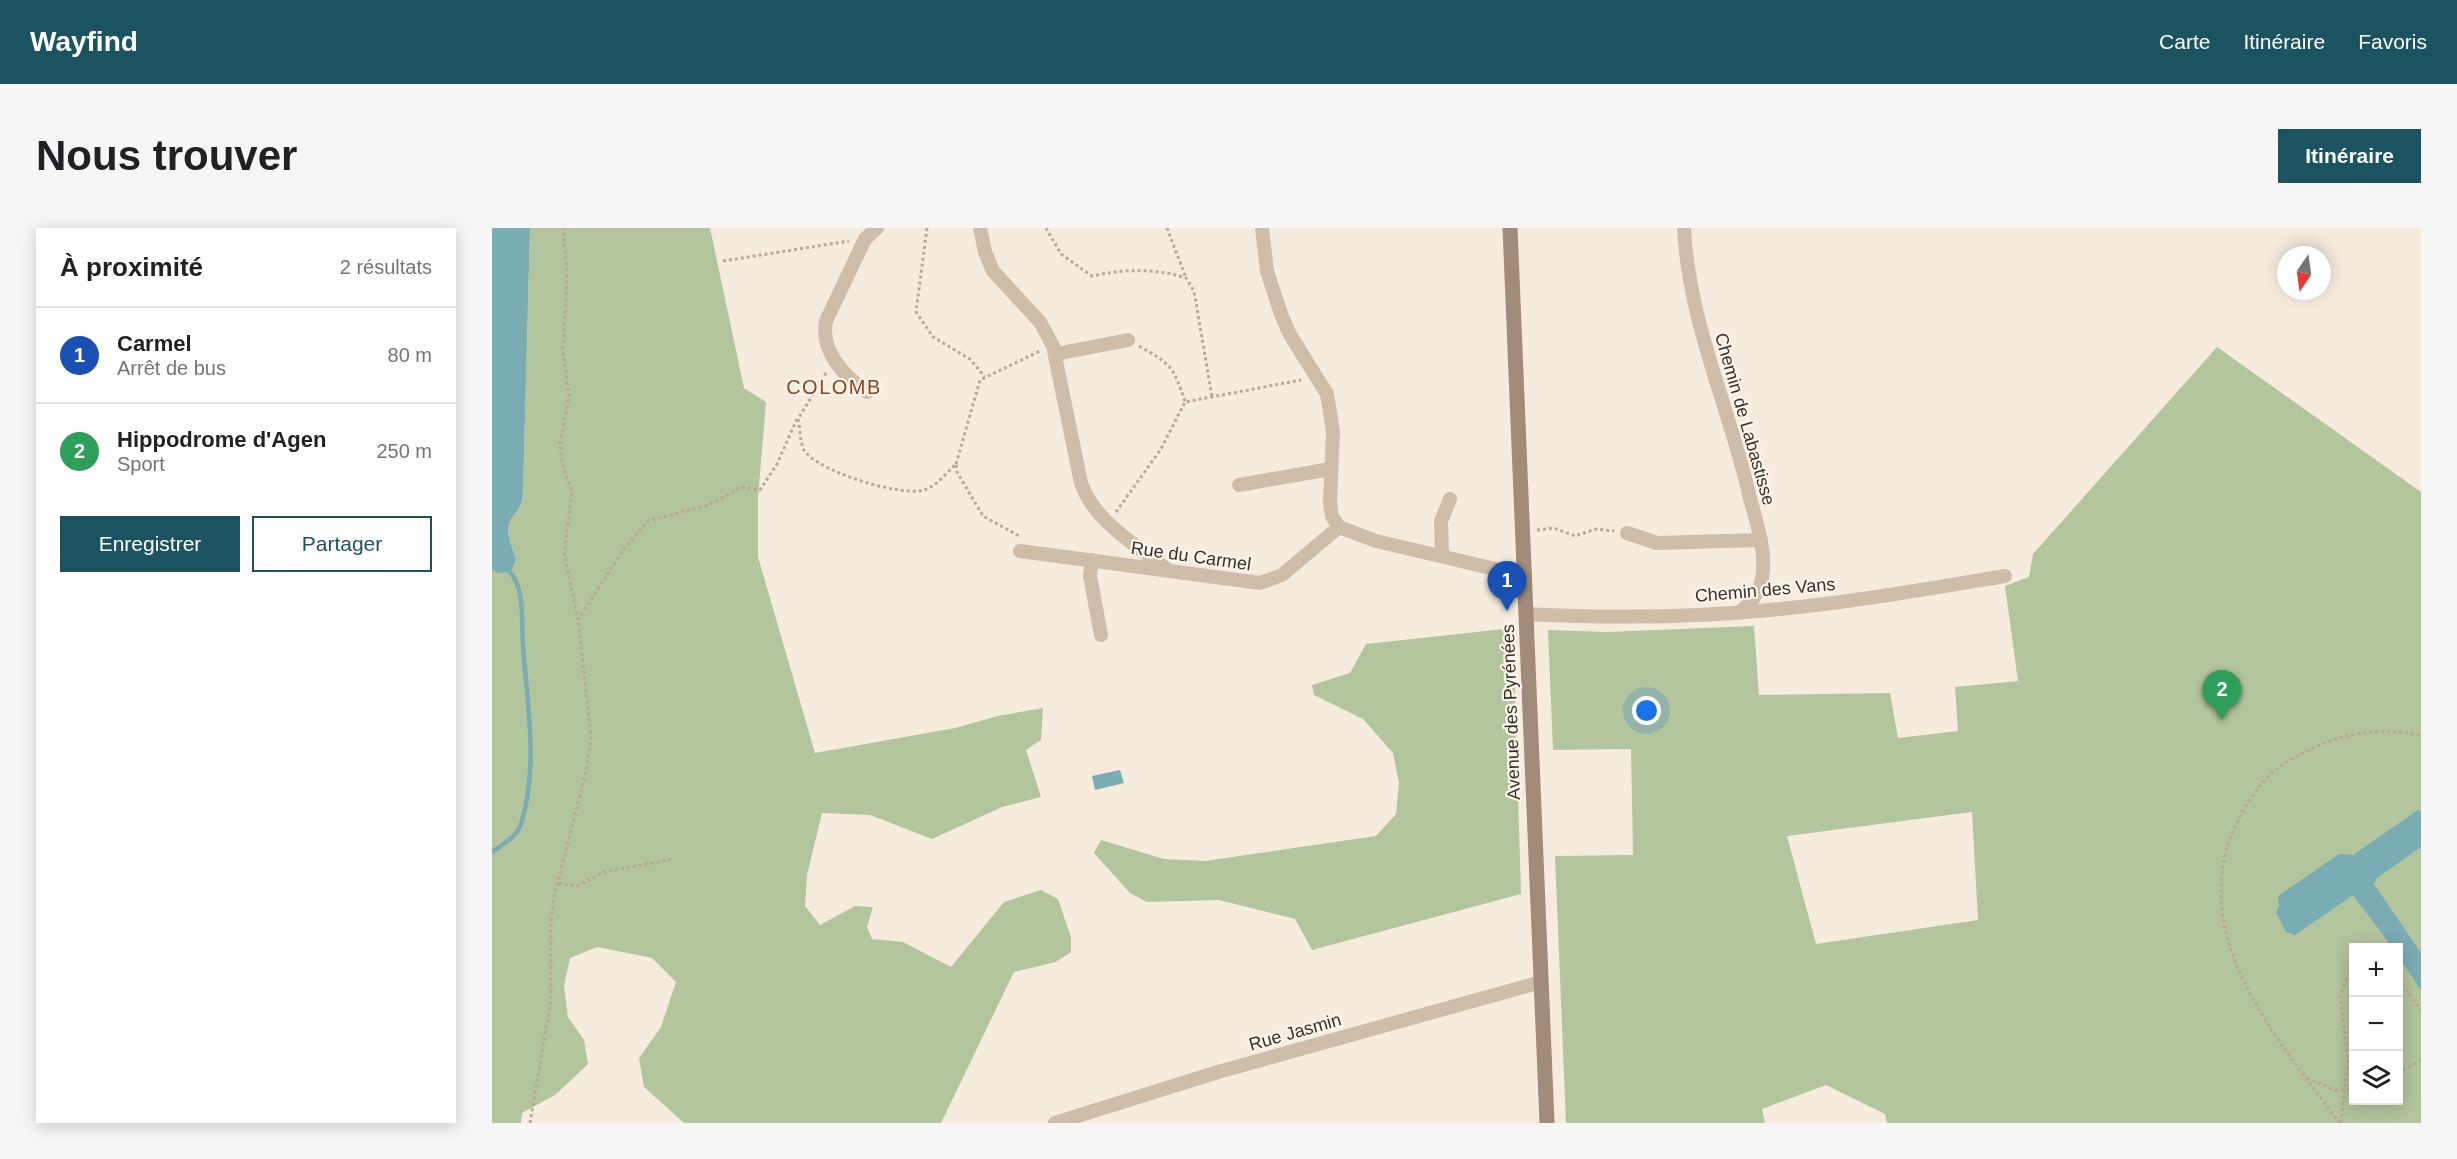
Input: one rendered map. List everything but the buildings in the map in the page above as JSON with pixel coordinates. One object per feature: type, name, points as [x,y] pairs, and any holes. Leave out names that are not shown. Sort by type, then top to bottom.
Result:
[{"type":"main road","name":"Avenue des Pyrénées","points":[[1510,228],[1547,1123]]},
{"type":"street","points":[[867,392],[847,378],[825,341],[826,321],[865,239],[877,228]]},
{"type":"street","points":[[980,228],[985,252],[993,271],[1009,291],[1031,311],[1054,350],[1081,483],[1094,510],[1169,571]]},
{"type":"street","points":[[1262,228],[1267,271],[1281,314],[1289,333],[1327,394],[1333,431],[1329,503],[1332,516],[1339,527],[1376,541],[1525,576]]},
{"type":"street","name":"Chemin de Labastisse","points":[[1684,228],[1690,291],[1744,470],[1760,540],[1764,568],[1762,585],[1756,598],[1740,612]]},
{"type":"street","points":[[1054,350],[1128,340]]},
{"type":"street","points":[[1239,485],[1330,468]]},
{"type":"street","points":[[1442,556],[1441,521],[1450,499]]},
{"type":"street","name":"Rue du Carmel","points":[[1025,552],[1260,583],[1282,575],[1339,527]]},
{"type":"street","points":[[1627,533],[1657,543],[1760,540]]},
{"type":"street","points":[[1092,560],[1090,576],[1101,635]]},
{"type":"street","name":"Chemin des Vans","points":[[1526,614],[1598,618],[1740,612],[1888,596],[2005,576]]},
{"type":"street","name":"Rue Jasmin","points":[[1057,1122],[1218,1072],[1542,982]]},
{"type":"path","points":[[530,1123],[551,1000],[551,921],[565,848],[586,771],[591,738],[578,620],[564,552],[572,493],[562,463],[560,443],[568,396],[563,352],[567,275],[563,228]]},
{"type":"path","points":[[927,228],[916,312],[933,337],[970,359],[985,377]]},
{"type":"path","points":[[1046,228],[1061,254],[1092,276],[1123,269],[1186,278]]},
{"type":"path","points":[[1167,228],[1186,278],[1194,291],[1212,397]]},
{"type":"path","points":[[723,261],[865,239]]},
{"type":"path","points":[[1108,523],[1161,449],[1185,402],[1176,373],[1168,364],[1128,340]]},
{"type":"path","points":[[1025,552],[1025,538],[982,516],[957,472],[956,464],[980,380],[1054,350]]},
{"type":"path","points":[[578,620],[623,550],[648,521],[709,506],[741,487],[760,490],[777,464],[798,419],[836,359]]},
{"type":"path","points":[[1185,402],[1318,377]]},
{"type":"path","points":[[798,419],[804,450],[813,459],[851,478],[872,484],[897,491],[923,490],[938,482],[956,464]]},
{"type":"path","points":[[1523,530],[1554,528],[1575,536],[1603,528],[1627,533]]},
{"type":"path","points":[[2340,1123],[2306,1078],[2253,999],[2236,968],[2225,934],[2221,899],[2223,864],[2231,835],[2244,808],[2261,784],[2283,764],[2336,737],[2366,731],[2387,730],[2421,736]]},
{"type":"path","points":[[559,884],[577,886],[604,872],[673,859]]},
{"type":"path","points":[[2340,1123],[2348,1060],[2340,996],[2349,976]]},
{"type":"path","points":[[2403,987],[2421,1010]]},
{"type":"path","points":[[2403,1070],[2421,1060]]},
{"type":"path","points":[[2306,1078],[2322,1087],[2349,1090]]},
{"type":"green space","points":[[530,228],[710,228],[744,388],[766,402],[758,497],[758,557],[815,753],[955,728],[998,716],[1043,708],[1041,740],[1026,750],[1041,797],[1002,807],[932,839],[870,815],[822,813],[807,875],[805,906],[820,925],[855,906],[873,907],[867,927],[872,939],[903,942],[951,967],[1004,902],[1041,890],[1058,899],[1071,937],[1071,952],[1056,962],[1014,972],[941,1123],[684,1123],[644,1087],[639,1058],[661,1027],[676,982],[652,958],[597,947],[570,958],[564,986],[568,1017],[584,1040],[588,1064],[555,1095],[522,1113],[521,1123],[492,1123],[492,569],[497,573],[516,559],[508,529],[510,520],[520,505],[523,493]]},
{"type":"green space","points":[[2217,347],[2421,492],[2421,1123],[1887,1123],[1885,1114],[1826,1085],[1762,1109],[1765,1123],[1566,1123],[1555,856],[1633,855],[1631,749],[1553,750],[1548,630],[1606,632],[1754,626],[1759,695],[1890,693],[1898,738],[1958,731],[1955,687],[2018,681],[2005,586],[2029,577],[2033,554]],"holes":[[[1972,812],[1978,920],[1816,944],[1787,836]]]},
{"type":"green space","points":[[1513,628],[1521,894],[1312,950],[1295,919],[1219,900],[1147,902],[1130,893],[1094,853],[1101,840],[1164,859],[1205,861],[1376,836],[1396,814],[1399,783],[1393,753],[1363,719],[1314,695],[1312,685],[1350,673],[1366,644]]},
{"type":"water","points":[[492,228],[530,228],[523,493],[520,505],[510,520],[508,529],[516,559],[511,572],[497,573],[492,569]]},
{"type":"water","points":[[1120,770],[1124,783],[1095,790],[1092,776]]},
{"type":"water","points":[[2418,810],[2421,812],[2421,847],[2377,878],[2374,884],[2421,953],[2421,990],[2403,963],[2403,943],[2389,943],[2353,895],[2295,935],[2286,932],[2276,912],[2279,906],[2278,896],[2339,854],[2353,855]]},
{"type":"waterway","points":[[492,852],[509,840],[519,829],[526,802],[531,757],[522,605],[518,586],[508,570]]},
{"type":"place","name":"Carmel","points":[[1507,611]]},
{"type":"place","name":"Hippodrome d'Agen","points":[[2222,720]]},
{"type":"district","name":"COLOMB","points":[[834,387]]}]
